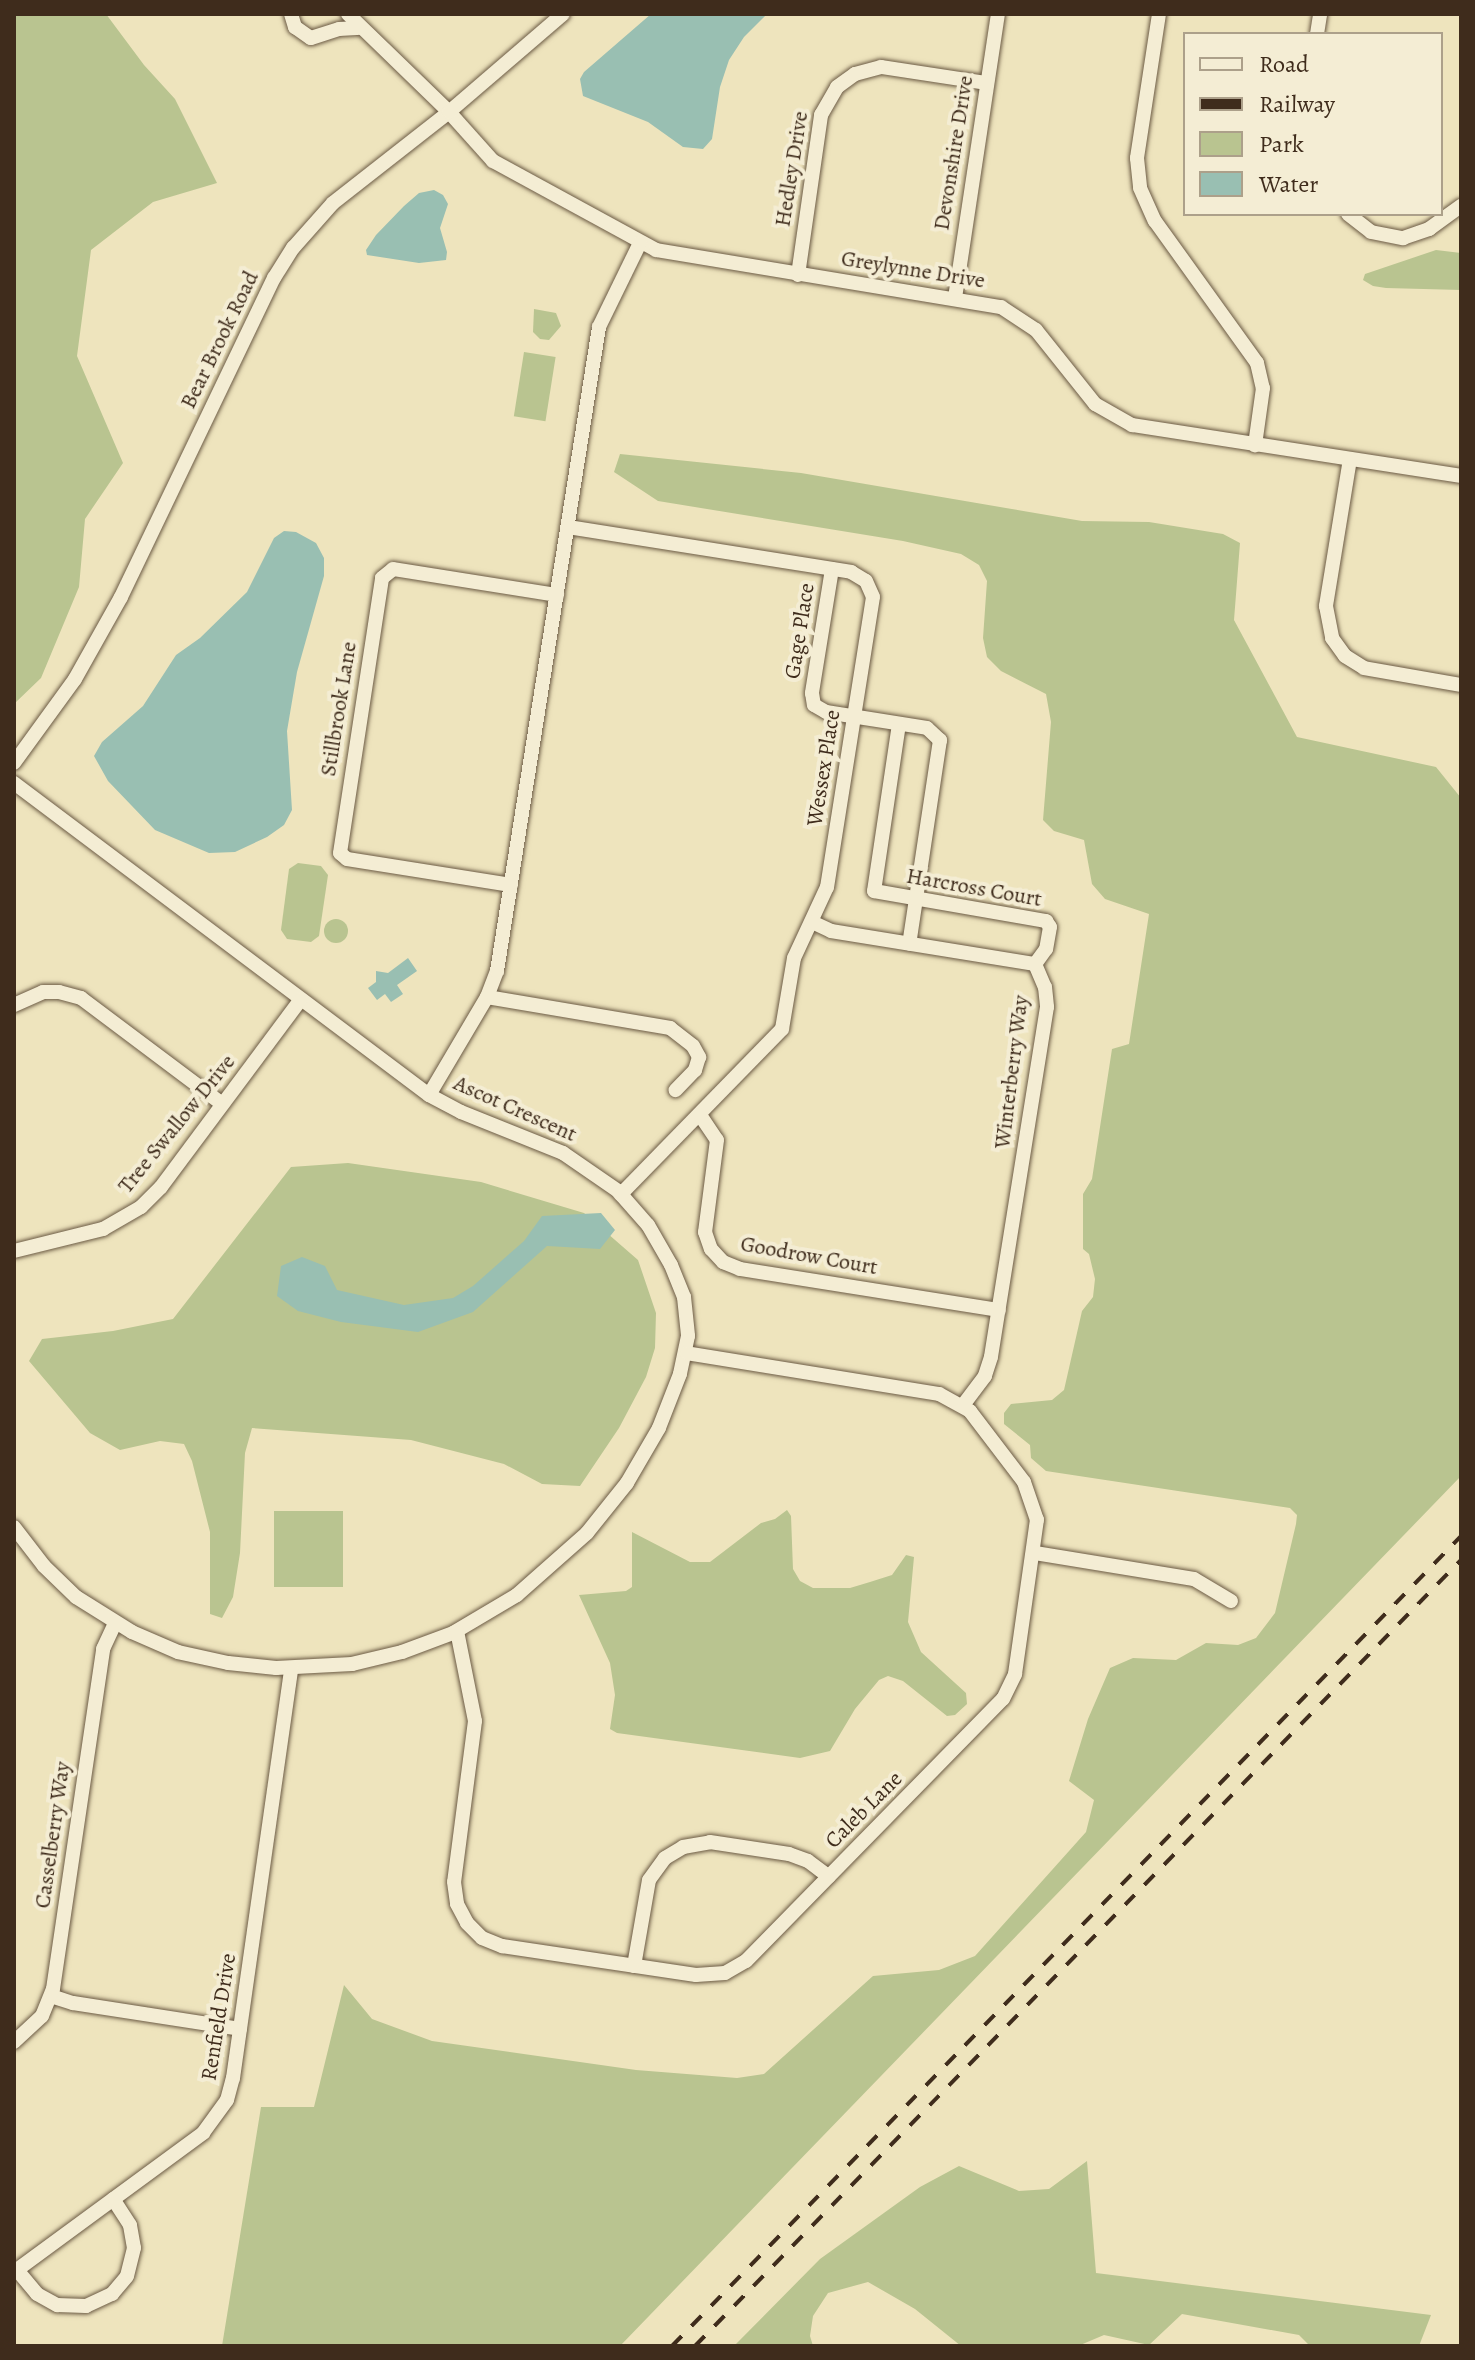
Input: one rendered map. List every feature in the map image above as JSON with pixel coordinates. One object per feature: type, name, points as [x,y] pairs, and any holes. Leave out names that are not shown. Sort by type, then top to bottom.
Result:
[{"type":"street","points":[[291,14],[295,27],[311,38],[339,29],[361,28]]},
{"type":"street","name":"Greylynne Drive","points":[[348,14],[501,166],[640,243],[673,256],[995,305],[1022,318],[1040,334],[1087,396],[1115,418],[1138,427],[1461,476]]},
{"type":"street","name":"Bear Brook Road","points":[[14,763],[75,679],[121,597],[274,278],[293,248],[341,196],[449,112],[563,14]]},
{"type":"street","name":"Devonshire Drive","points":[[955,298],[998,14]]},
{"type":"street","points":[[1159,14],[1138,152],[1140,188],[1155,221],[1257,363],[1263,388],[1255,445]]},
{"type":"street","name":"Hedley Drive","points":[[798,275],[821,115],[837,87],[855,74],[881,67],[987,83]]},
{"type":"street","points":[[1351,216],[1371,232],[1403,238],[1429,229],[1461,206]]},
{"type":"street","points":[[429,1095],[487,997],[497,971],[599,327],[640,243]]},
{"type":"street","points":[[1350,459],[1326,606],[1332,638],[1345,656],[1364,668],[1461,685]]},
{"type":"street","name":"Wessex Place","points":[[568,527],[832,569],[861,576],[873,597],[827,887],[794,958],[780,1031],[621,1194]]},
{"type":"street","name":"Stillbrook Lane","points":[[511,885],[347,859],[340,853],[382,578],[393,569],[557,595]]},
{"type":"street","name":"Gage Place","points":[[832,569],[812,698],[822,711],[933,731],[941,743],[909,944]]},
{"type":"street","name":"Harcross Court","points":[[899,724],[873,888],[877,894],[1047,922],[1050,927],[1046,949],[1035,964]]},
{"type":"street","name":"Ascot Crescent","points":[[14,783],[429,1095],[461,1112],[563,1153],[621,1194],[648,1225],[680,1284],[688,1322],[687,1353],[654,1437],[602,1515],[535,1581],[457,1631],[376,1659],[291,1668],[250,1667],[202,1658],[153,1642],[115,1623],[59,1582],[14,1527]]},
{"type":"street","points":[[812,922],[829,931],[1035,964]]},
{"type":"street","name":"Winterberry Way","points":[[963,1405],[989,1366],[999,1310],[1047,1007],[1045,987],[1035,964]]},
{"type":"street","points":[[14,1005],[43,992],[59,992],[81,998],[222,1104]]},
{"type":"street","points":[[487,997],[670,1028],[693,1046],[699,1057],[695,1070],[676,1090]]},
{"type":"street","name":"Tree Swallow Drive","points":[[14,1251],[96,1231],[129,1216],[161,1187],[301,999]]},
{"type":"street","name":"Goodrow Court","points":[[700,1115],[717,1140],[705,1228],[711,1249],[723,1262],[740,1269],[999,1310]]},
{"type":"street","points":[[687,1353],[935,1393],[963,1405]]},
{"type":"street","name":"Caleb Lane","points":[[457,1631],[475,1718],[454,1882],[461,1914],[478,1935],[497,1945],[701,1976],[730,1971],[746,1961],[1007,1694],[1014,1677],[1035,1553],[1037,1520],[1029,1492],[963,1405]]},
{"type":"street","points":[[1035,1553],[1194,1579],[1231,1601]]},
{"type":"street","name":"Casselberry Way","points":[[14,2042],[39,2019],[51,1996],[103,1648],[115,1623]]},
{"type":"street","name":"Renfield Drive","points":[[15,2271],[215,2120],[232,2084],[291,1668]]},
{"type":"street","points":[[634,1966],[649,1880],[665,1858],[683,1847],[710,1842],[789,1854],[808,1861],[829,1877]]},
{"type":"street","points":[[51,1996],[73,2003],[240,2029]]},
{"type":"street","points":[[15,2271],[37,2294],[57,2305],[86,2306],[108,2297],[124,2281],[134,2253],[130,2225],[113,2199]]},
{"type":"green space","points":[[14,14],[106,14],[144,65],[175,99],[217,183],[153,202],[91,250],[77,356],[123,463],[85,519],[79,587],[41,678],[14,704]]},
{"type":"green space","points":[[1436,250],[1461,253],[1461,290],[1386,288],[1363,280],[1365,274]]},
{"type":"green space","points":[[534,309],[556,313],[561,326],[549,340],[540,339],[533,332]]},
{"type":"green space","points":[[524,352],[556,357],[545,421],[514,416]]},
{"type":"green space","points":[[620,454],[801,473],[1082,521],[1149,522],[1223,534],[1240,543],[1234,620],[1297,737],[1436,767],[1461,798],[1461,1476],[620,2346],[222,2346],[261,2107],[314,2107],[344,1985],[372,2019],[432,2041],[636,2070],[737,2078],[764,2074],[873,1976],[939,1970],[975,1956],[1086,1832],[1094,1800],[1069,1781],[1088,1719],[1110,1668],[1133,1658],[1176,1660],[1206,1643],[1238,1645],[1256,1638],[1275,1613],[1296,1524],[1297,1515],[1290,1508],[1046,1471],[1031,1458],[1030,1445],[1004,1424],[1004,1413],[1011,1404],[1052,1400],[1064,1390],[1082,1311],[1093,1297],[1095,1279],[1089,1254],[1083,1249],[1083,1194],[1092,1179],[1112,1049],[1129,1044],[1149,914],[1105,899],[1092,884],[1084,840],[1054,831],[1043,820],[1051,722],[1046,694],[1001,671],[987,657],[983,638],[987,581],[979,565],[961,554],[903,541],[658,501],[614,472]]},
{"type":"green space","points":[[298,863],[321,866],[328,875],[319,936],[311,942],[287,939],[281,930],[289,869]]},
{"type":"green space","points":[[336,919],[345,922],[348,931],[345,940],[336,943],[327,940],[324,931],[327,922]]},
{"type":"green space","points":[[348,1163],[481,1182],[584,1213],[638,1260],[656,1313],[655,1348],[646,1377],[619,1428],[580,1486],[542,1484],[504,1464],[411,1440],[252,1428],[245,1453],[240,1553],[233,1597],[222,1618],[210,1614],[210,1532],[192,1461],[184,1444],[160,1441],[120,1450],[90,1433],[29,1361],[42,1339],[113,1331],[173,1319],[291,1167]]},
{"type":"green space","points":[[787,1510],[791,1516],[793,1569],[800,1581],[813,1588],[850,1588],[870,1582],[892,1575],[906,1555],[914,1557],[908,1622],[921,1652],[966,1693],[967,1704],[955,1715],[947,1716],[903,1681],[888,1676],[879,1680],[855,1709],[830,1751],[800,1758],[617,1733],[610,1729],[615,1695],[610,1663],[579,1595],[626,1591],[632,1587],[632,1532],[690,1562],[710,1562],[761,1523],[775,1519]]},
{"type":"green space","points":[[274,1511],[343,1511],[343,1587],[274,1587]]},
{"type":"green space","points":[[1087,2161],[1096,2273],[1431,2315],[1419,2346],[1310,2346],[1299,2335],[1182,2314],[1149,2345],[1104,2335],[1078,2346],[961,2346],[915,2309],[868,2282],[828,2293],[813,2316],[810,2336],[813,2346],[734,2346],[820,2259],[920,2187],[959,2166],[1019,2191],[1049,2189]]},
{"type":"water","points":[[651,14],[767,14],[744,37],[729,60],[720,87],[712,139],[703,149],[683,147],[648,122],[583,96],[580,79],[584,72]]},
{"type":"water","points":[[434,190],[443,195],[448,204],[440,228],[447,252],[446,260],[419,263],[367,255],[366,250],[376,235],[404,206],[419,193]]},
{"type":"water","points":[[284,531],[296,532],[316,543],[324,558],[324,576],[297,672],[287,731],[292,810],[284,825],[267,837],[235,852],[209,853],[155,830],[108,781],[94,756],[102,742],[143,706],[176,655],[200,638],[247,592],[274,538]]},
{"type":"water","points":[[408,958],[417,971],[397,985],[403,994],[391,1002],[385,994],[377,1000],[368,988],[376,982],[376,971],[388,973]]},
{"type":"water","points":[[601,1213],[615,1230],[600,1249],[547,1246],[473,1312],[418,1332],[341,1322],[298,1311],[277,1296],[281,1266],[302,1257],[325,1266],[337,1290],[404,1305],[453,1298],[473,1286],[524,1241],[542,1216]]},
{"type":"railway","points":[[672,2346],[1461,1536]]},
{"type":"railway","points":[[695,2346],[1461,1560]]}]
